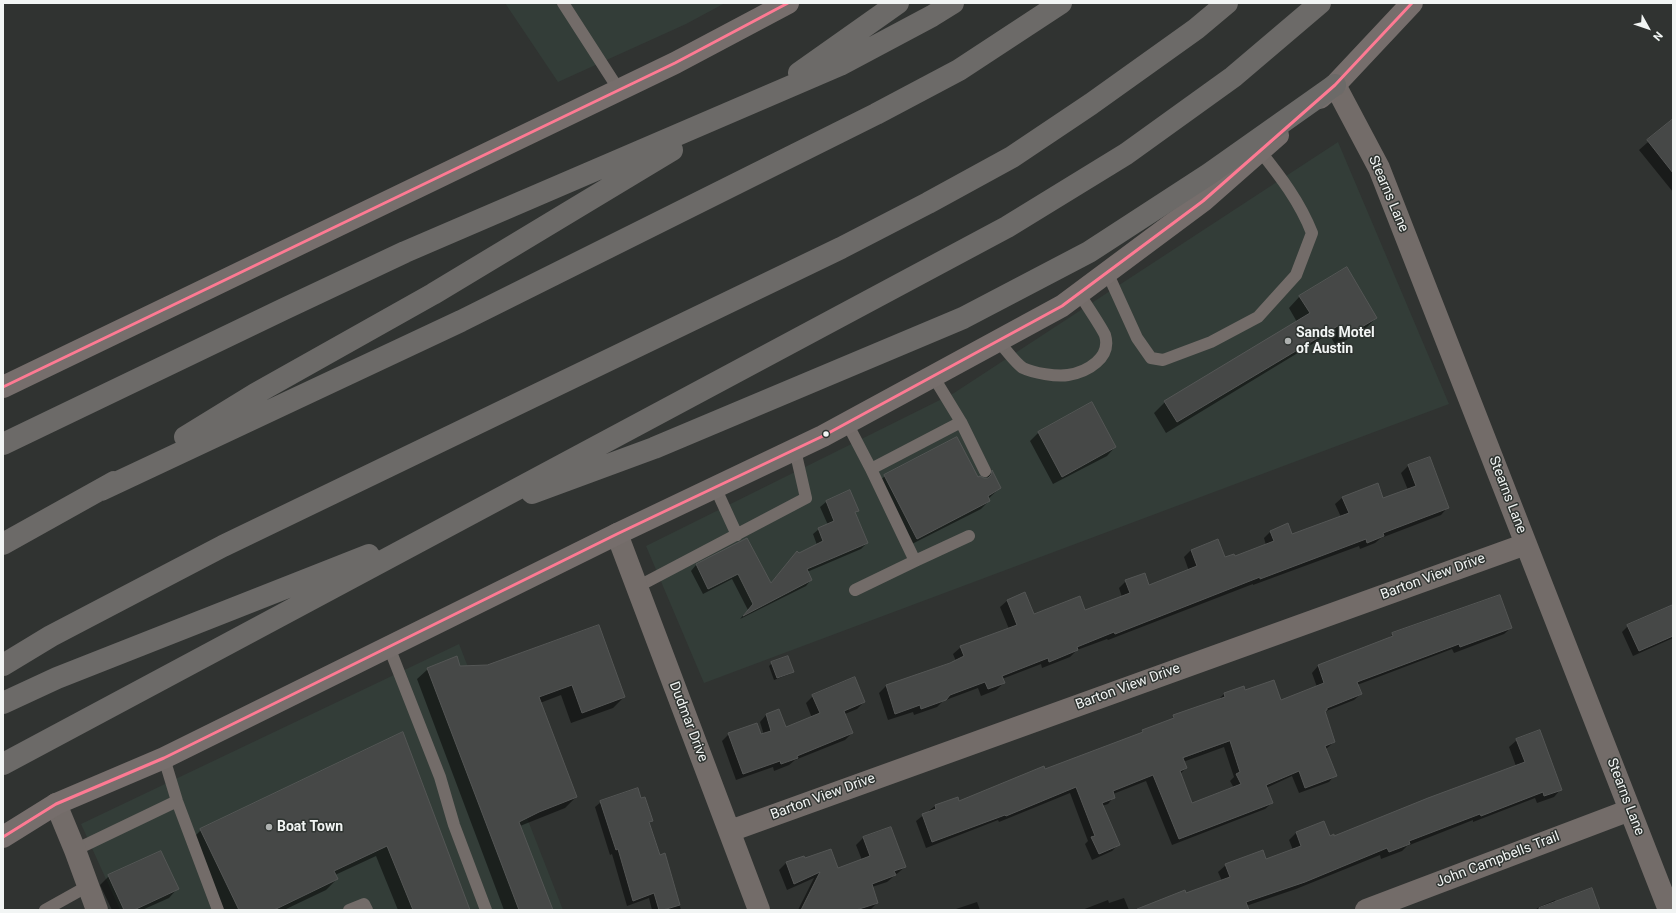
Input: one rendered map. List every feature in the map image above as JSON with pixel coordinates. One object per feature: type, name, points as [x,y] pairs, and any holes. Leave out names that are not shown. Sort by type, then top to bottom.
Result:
[{"type":"highway","points":[[3,544],[101,490],[255,394],[433,294],[795,76],[898,3]]},
{"type":"highway","points":[[3,444],[276,312],[406,252],[840,65],[932,16],[953,3]]},
{"type":"highway","points":[[101,490],[461,321],[876,114],[959,70],[1061,3]]},
{"type":"highway","points":[[3,665],[51,636],[223,546],[841,248],[928,204],[1012,157],[1091,104],[1196,29],[1227,3]]},
{"type":"highway","points":[[3,764],[1007,227],[1126,154],[1233,77],[1320,3]]},
{"type":"highway","points":[[3,703],[64,675],[319,574],[654,448],[963,318],[1089,252],[1209,174],[1335,85]]},
{"type":"main road","points":[[3,387],[682,60],[788,3]]},
{"type":"main road","points":[[3,837],[56,804],[164,758],[617,534],[795,450],[1062,306],[1203,201],[1335,85],[1412,3]]},
{"type":"street","name":"Stearns Lane","points":[[1335,85],[1379,168],[1669,910]]},
{"type":"street","name":"Dudmar Drive","points":[[617,534],[759,910]]},
{"type":"street","name":"Barton View Drive","points":[[730,831],[1526,544]]},
{"type":"street","points":[[56,804],[97,910]]},
{"type":"street","name":"John Campbells Trail","points":[[1366,910],[1630,810]]},
{"type":"lane","points":[[563,3],[619,90]]},
{"type":"lane","points":[[1107,272],[1137,338],[1151,358],[1163,360],[1211,342],[1258,317],[1296,275],[1312,233],[1306,219],[1285,182],[1260,151]]},
{"type":"lane","points":[[998,341],[1022,368],[1053,376],[1069,375],[1092,367],[1102,359],[1105,347],[1105,336],[1078,293]]},
{"type":"lane","points":[[933,376],[961,422],[985,471]]},
{"type":"lane","points":[[871,469],[961,422]]},
{"type":"lane","points":[[847,423],[915,561]]},
{"type":"lane","points":[[637,588],[806,498],[795,450]]},
{"type":"lane","points":[[715,487],[737,535]]},
{"type":"lane","points":[[854,590],[969,536]]},
{"type":"lane","points":[[389,647],[440,777],[454,825],[486,910]]},
{"type":"lane","points":[[164,758],[177,802],[218,910]]},
{"type":"lane","points":[[75,850],[177,802]]},
{"type":"lane","points":[[45,910],[88,886]]},
{"type":"lane","points":[[349,910],[364,904],[367,910]]},
{"type":"shaded area","points":[[505,3],[725,3],[686,24],[558,82]]},
{"type":"shaded area","points":[[1338,142],[1449,404],[704,683],[646,546],[954,393]]},
{"type":"shaded area","points":[[459,644],[563,910],[120,910],[81,824]]},
{"type":"building","points":[[1673,119],[1673,173],[1647,140]]},
{"type":"building","name":"Sands Motel of Austin","points":[[1347,267],[1377,318],[1348,335],[1341,324],[1177,422],[1164,401],[1310,313],[1299,296]]},
{"type":"building","points":[[1092,402],[1116,447],[1062,477],[1038,432]]},
{"type":"building","points":[[957,437],[978,477],[988,478],[991,475],[992,470],[1001,488],[988,496],[990,501],[917,539],[884,475]]},
{"type":"building","points":[[1430,457],[1449,508],[1383,533],[1384,536],[1367,543],[1366,539],[1260,579],[1260,577],[1115,634],[1114,632],[1077,647],[1078,650],[1049,662],[1048,658],[1002,676],[1005,683],[988,689],[985,682],[950,695],[946,700],[921,709],[920,705],[895,714],[886,685],[950,663],[964,656],[960,646],[1017,625],[1007,600],[1025,592],[1034,614],[1080,596],[1085,610],[1130,593],[1125,580],[1145,573],[1149,585],[1197,566],[1191,550],[1218,539],[1225,557],[1234,554],[1235,556],[1274,541],[1270,531],[1288,523],[1292,534],[1349,513],[1342,497],[1378,483],[1383,498],[1416,486],[1408,465]]},
{"type":"building","points":[[850,490],[859,511],[855,512],[868,543],[807,569],[812,580],[743,616],[753,604],[738,574],[708,589],[696,564],[747,538],[771,583],[797,551],[799,553],[823,541],[818,528],[834,521],[826,501]]},
{"type":"building","points":[[1500,595],[1512,628],[1460,647],[1459,644],[1357,682],[1362,694],[1327,708],[1325,711],[1335,742],[1325,746],[1337,776],[1305,788],[1299,771],[1266,785],[1273,803],[1179,839],[1153,775],[1113,791],[1115,798],[1102,803],[1120,845],[1099,854],[1091,837],[1095,836],[1076,787],[1006,816],[1005,815],[932,842],[922,814],[936,809],[935,805],[958,797],[959,801],[1044,766],[1045,769],[1143,732],[1142,730],[1174,718],[1173,715],[1225,697],[1224,693],[1244,686],[1245,690],[1274,680],[1281,700],[1324,683],[1318,665],[1393,636],[1392,633]],"holes":[[[1230,741],[1240,772],[1236,774],[1241,784],[1192,803],[1180,771],[1187,768],[1183,758]]]},
{"type":"building","points":[[1673,605],[1673,636],[1639,651],[1627,625]]},
{"type":"building","points":[[599,625],[625,697],[582,713],[572,685],[539,697],[577,797],[539,812],[519,822],[553,910],[519,910],[427,668],[457,656],[460,666],[487,665]]},
{"type":"building","points":[[788,656],[794,672],[777,678],[771,662]]},
{"type":"building","points":[[855,677],[865,702],[844,711],[853,733],[797,756],[798,758],[781,764],[780,761],[743,774],[728,733],[757,723],[761,734],[771,731],[766,714],[779,709],[786,727],[820,713],[812,695]]},
{"type":"building","points":[[1540,730],[1562,790],[1544,796],[1543,792],[1481,816],[1480,814],[1409,841],[1410,844],[1389,852],[1387,848],[1305,882],[1246,902],[1249,910],[1137,909],[1185,890],[1186,893],[1230,877],[1225,864],[1263,850],[1266,859],[1301,846],[1296,832],[1324,821],[1330,836],[1334,834],[1334,836],[1428,798],[1525,762],[1516,739]]},
{"type":"building","points":[[403,732],[470,910],[413,910],[387,846],[334,871],[338,879],[274,910],[239,910],[200,829]]},
{"type":"building","points":[[638,788],[641,798],[645,797],[653,821],[649,822],[660,855],[665,853],[680,905],[663,910],[659,910],[654,893],[633,901],[618,849],[616,850],[600,801]]},
{"type":"building","points":[[891,827],[906,867],[894,871],[896,875],[872,884],[878,903],[856,910],[801,910],[820,872],[794,884],[786,862],[804,856],[805,858],[831,849],[838,868],[870,856],[863,837]]},
{"type":"building","points":[[161,851],[179,889],[134,910],[124,910],[108,875]]},
{"type":"building","points":[[1592,888],[1600,910],[1539,910],[1539,908]]},
{"type":"transit line","points":[[3,387],[675,63],[788,3]]},
{"type":"transit line","points":[[3,837],[56,804],[164,758],[617,534],[823,436],[1062,306],[1203,201],[1335,85],[1412,3]]},
{"type":"place","name":"Sands Motel of Austin","points":[[1288,341]]},
{"type":"place","name":"Boat Town","points":[[269,827]]}]
